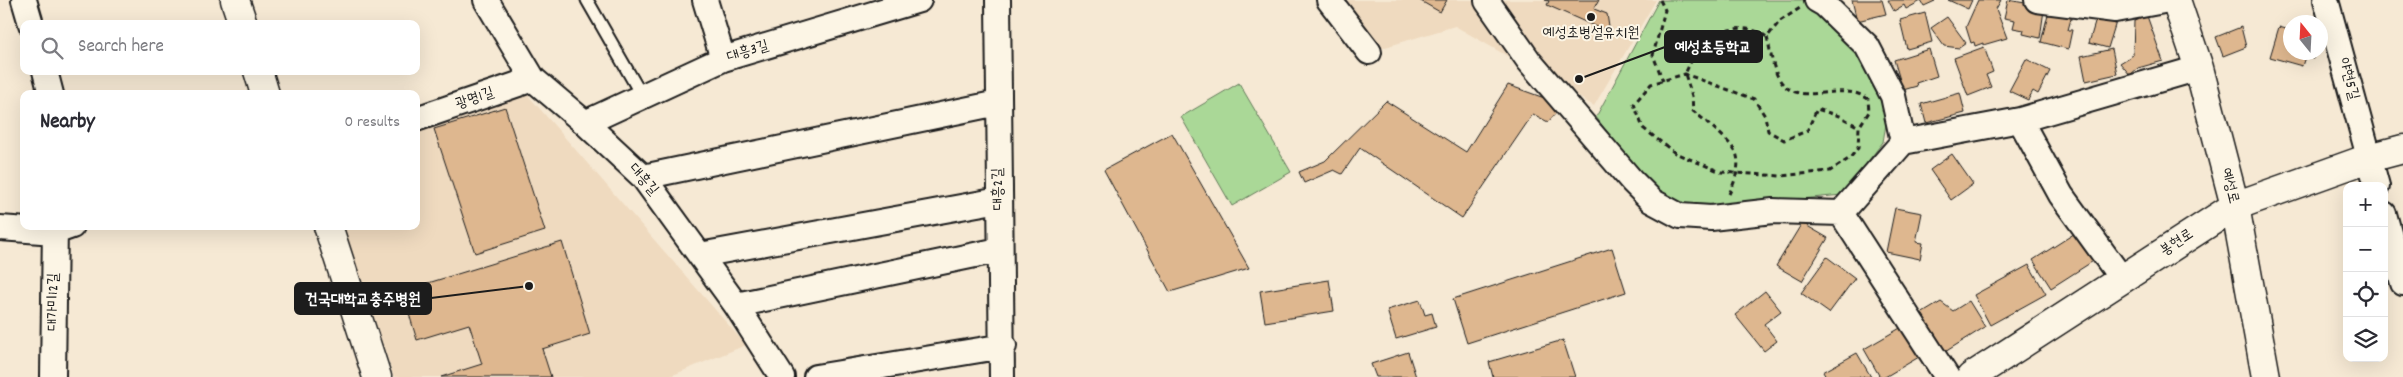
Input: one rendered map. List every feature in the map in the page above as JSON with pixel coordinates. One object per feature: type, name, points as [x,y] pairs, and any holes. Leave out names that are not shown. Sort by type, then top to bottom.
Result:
[{"type":"street","points":[[24,0],[30,20]]},
{"type":"street","points":[[235,0],[242,20]]},
{"type":"street","points":[[255,0],[261,20]]},
{"type":"street","name":"대흥길","points":[[486,0],[534,79],[643,177],[736,305],[782,377]]},
{"type":"street","points":[[705,0],[723,59]]},
{"type":"street","name":"대흥3길","points":[[585,123],[723,59],[847,10],[919,0]]},
{"type":"street","name":"대흥2길","points":[[998,0],[999,200],[1004,346],[1002,377]]},
{"type":"street","points":[[1328,0],[1369,52]]},
{"type":"street","points":[[2037,0],[2115,10],[2169,0]]},
{"type":"street","name":"예성로","points":[[2176,0],[2199,68],[2235,206],[2266,377]]},
{"type":"street","name":"야현5길","points":[[2326,0],[2376,182]]},
{"type":"street","points":[[1487,1],[1529,61],[1632,181],[1652,201],[1680,216],[1711,218],[1773,212],[1841,212],[1903,142],[2020,120],[2199,68]]},
{"type":"street","points":[[1819,2],[1867,46],[1894,96],[1903,142]]},
{"type":"street","points":[[46,75],[50,90]]},
{"type":"street","points":[[259,75],[264,90]]},
{"type":"street","points":[[278,75],[283,90]]},
{"type":"street","name":"광명1길","points":[[420,118],[534,79]]},
{"type":"street","points":[[643,177],[998,103]]},
{"type":"street","points":[[2020,120],[2061,195],[2122,279]]},
{"type":"street","name":"봉현로","points":[[1971,377],[2235,206],[2369,158],[2403,149]]},
{"type":"street","points":[[700,256],[999,200]]},
{"type":"street","points":[[1841,212],[1947,377]]},
{"type":"street","points":[[2388,227],[2403,283]]},
{"type":"street","points":[[0,228],[20,228]]},
{"type":"street","name":"대가미12길","points":[[53,377],[61,230]]},
{"type":"street","points":[[310,230],[358,377]]},
{"type":"street","points":[[329,230],[377,377]]},
{"type":"street","points":[[736,305],[1000,250]]},
{"type":"street","points":[[816,377],[1004,346]]},
{"type":"lane","points":[[587,0],[642,96]]},
{"type":"path","points":[[1660,0],[1665,10],[1654,55],[1663,81]]},
{"type":"path","points":[[1767,38],[1780,21],[1819,2]]},
{"type":"path","points":[[1711,218],[1730,193],[1737,173],[1737,155],[1718,132],[1693,111],[1692,96],[1685,74],[1702,38],[1735,28],[1755,30],[1767,38],[1777,74],[1785,87],[1801,94],[1842,91],[1858,92],[1868,99],[1869,112],[1860,127],[1858,148],[1850,158],[1830,171],[1781,176],[1737,173],[1721,172],[1675,153],[1643,128],[1634,104],[1651,84],[1685,74],[1754,99],[1765,116],[1768,131],[1784,140],[1807,131],[1817,109],[1839,116],[1860,127]]},
{"type":"shaded area","points":[[1329,0],[1656,0],[1594,106],[1455,26],[1369,52]]},
{"type":"shaded area","points":[[526,93],[746,345],[668,377],[394,377],[344,230],[420,230],[420,127]]},
{"type":"green space","points":[[1659,0],[1803,0],[1844,35],[1875,79],[1887,118],[1883,142],[1842,195],[1729,206],[1685,207],[1647,186],[1596,117]]},
{"type":"green space","points":[[1239,83],[1291,172],[1232,206],[1181,117]]},
{"type":"building","points":[[1419,0],[1447,0],[1440,12]]},
{"type":"building","name":"예성초병설유치원","points":[[1545,0],[1599,0],[1594,9],[1607,14],[1609,27],[1601,29],[1547,5],[1549,1]]},
{"type":"building","points":[[1852,0],[1882,0],[1886,14],[1857,21]]},
{"type":"building","points":[[1888,0],[1935,1],[1924,6],[1921,1],[1906,9],[1904,5],[1894,11]]},
{"type":"building","points":[[1948,0],[1972,0],[1968,9]]},
{"type":"building","points":[[1978,0],[2001,0],[1996,9],[2007,38],[1983,45],[1983,43],[1975,46],[1974,42],[1971,43],[1966,27]]},
{"type":"building","points":[[2008,0],[2036,5],[2044,10],[2040,38],[2023,34],[2024,30],[2013,28],[2015,20],[2004,18]]},
{"type":"building","points":[[2049,10],[2072,15],[2068,30],[2072,30],[2068,49],[2041,42]]},
{"type":"building","points":[[1925,13],[1932,42],[1907,49],[1900,20]]},
{"type":"building","points":[[2097,16],[2116,22],[2108,48],[2089,43]]},
{"type":"building","points":[[2147,16],[2163,61],[2138,68],[2130,75],[2120,63],[2133,55],[2134,21]]},
{"type":"building","points":[[1947,17],[1966,43],[1959,48],[1944,46],[1931,28]]},
{"type":"building","points":[[2241,27],[2246,47],[2223,56],[2216,37]]},
{"type":"building","points":[[2279,27],[2283,28],[2283,60],[2304,60],[2302,66],[2270,57]]},
{"type":"building","points":[[1984,47],[1993,72],[1986,75],[1991,87],[1968,96],[1954,58]]},
{"type":"building","points":[[1929,49],[1937,76],[1916,83],[1917,86],[1903,90],[1894,60]]},
{"type":"building","points":[[2112,49],[2117,74],[2086,81],[2081,56]]},
{"type":"building","points":[[2026,59],[2050,71],[2038,94],[2033,91],[2028,100],[2009,91]]},
{"type":"building","points":[[1508,85],[1550,100],[1557,112],[1548,122],[1533,114],[1462,218],[1360,148],[1342,174],[1334,170],[1304,183],[1299,172],[1325,161],[1386,101],[1466,152]]},
{"type":"building","points":[[1960,93],[1965,113],[1926,123],[1921,104]]},
{"type":"building","points":[[505,107],[545,231],[475,253],[434,129]]},
{"type":"building","points":[[1172,133],[1249,268],[1170,292],[1104,170]]},
{"type":"building","points":[[1952,154],[1973,184],[1951,200],[1930,170]]},
{"type":"building","points":[[1895,208],[1922,213],[1916,242],[1923,243],[1920,259],[1886,252]]},
{"type":"building","points":[[1802,223],[1828,238],[1802,281],[1776,266]]},
{"type":"building","points":[[2080,230],[2098,258],[2051,288],[2033,260]]},
{"type":"building","points":[[562,242],[590,334],[542,349],[551,377],[441,377],[482,364],[469,324],[417,340],[402,291]]},
{"type":"building","points":[[1612,248],[1626,292],[1467,343],[1453,299]]},
{"type":"building","points":[[1827,257],[1855,278],[1829,313],[1801,293]]},
{"type":"building","points":[[2029,265],[2046,294],[1990,325],[1974,295]]},
{"type":"building","points":[[1329,280],[1334,311],[1265,322],[1260,291]]},
{"type":"building","points":[[1765,291],[1781,311],[1764,324],[1777,341],[1764,351],[1735,315]]},
{"type":"building","points":[[1420,300],[1425,315],[1432,313],[1436,327],[1396,339],[1387,310]]},
{"type":"building","points":[[1969,301],[1985,327],[1940,355],[1916,317],[1941,302],[1953,311]]},
{"type":"building","points":[[1902,327],[1919,357],[1885,377],[1880,377],[1864,349]]},
{"type":"building","points":[[1563,340],[1575,377],[1493,377],[1489,362]]},
{"type":"building","points":[[1408,352],[1416,377],[1376,377],[1371,364]]},
{"type":"building","points":[[1857,353],[1871,377],[1826,377],[1823,372]]},
{"type":"place","name":"예성초병설유치원","points":[[1591,17]]},
{"type":"place","name":"예성초등학교","points":[[1579,79]]},
{"type":"place","name":"건국대학교충주병원","points":[[529,286]]}]
